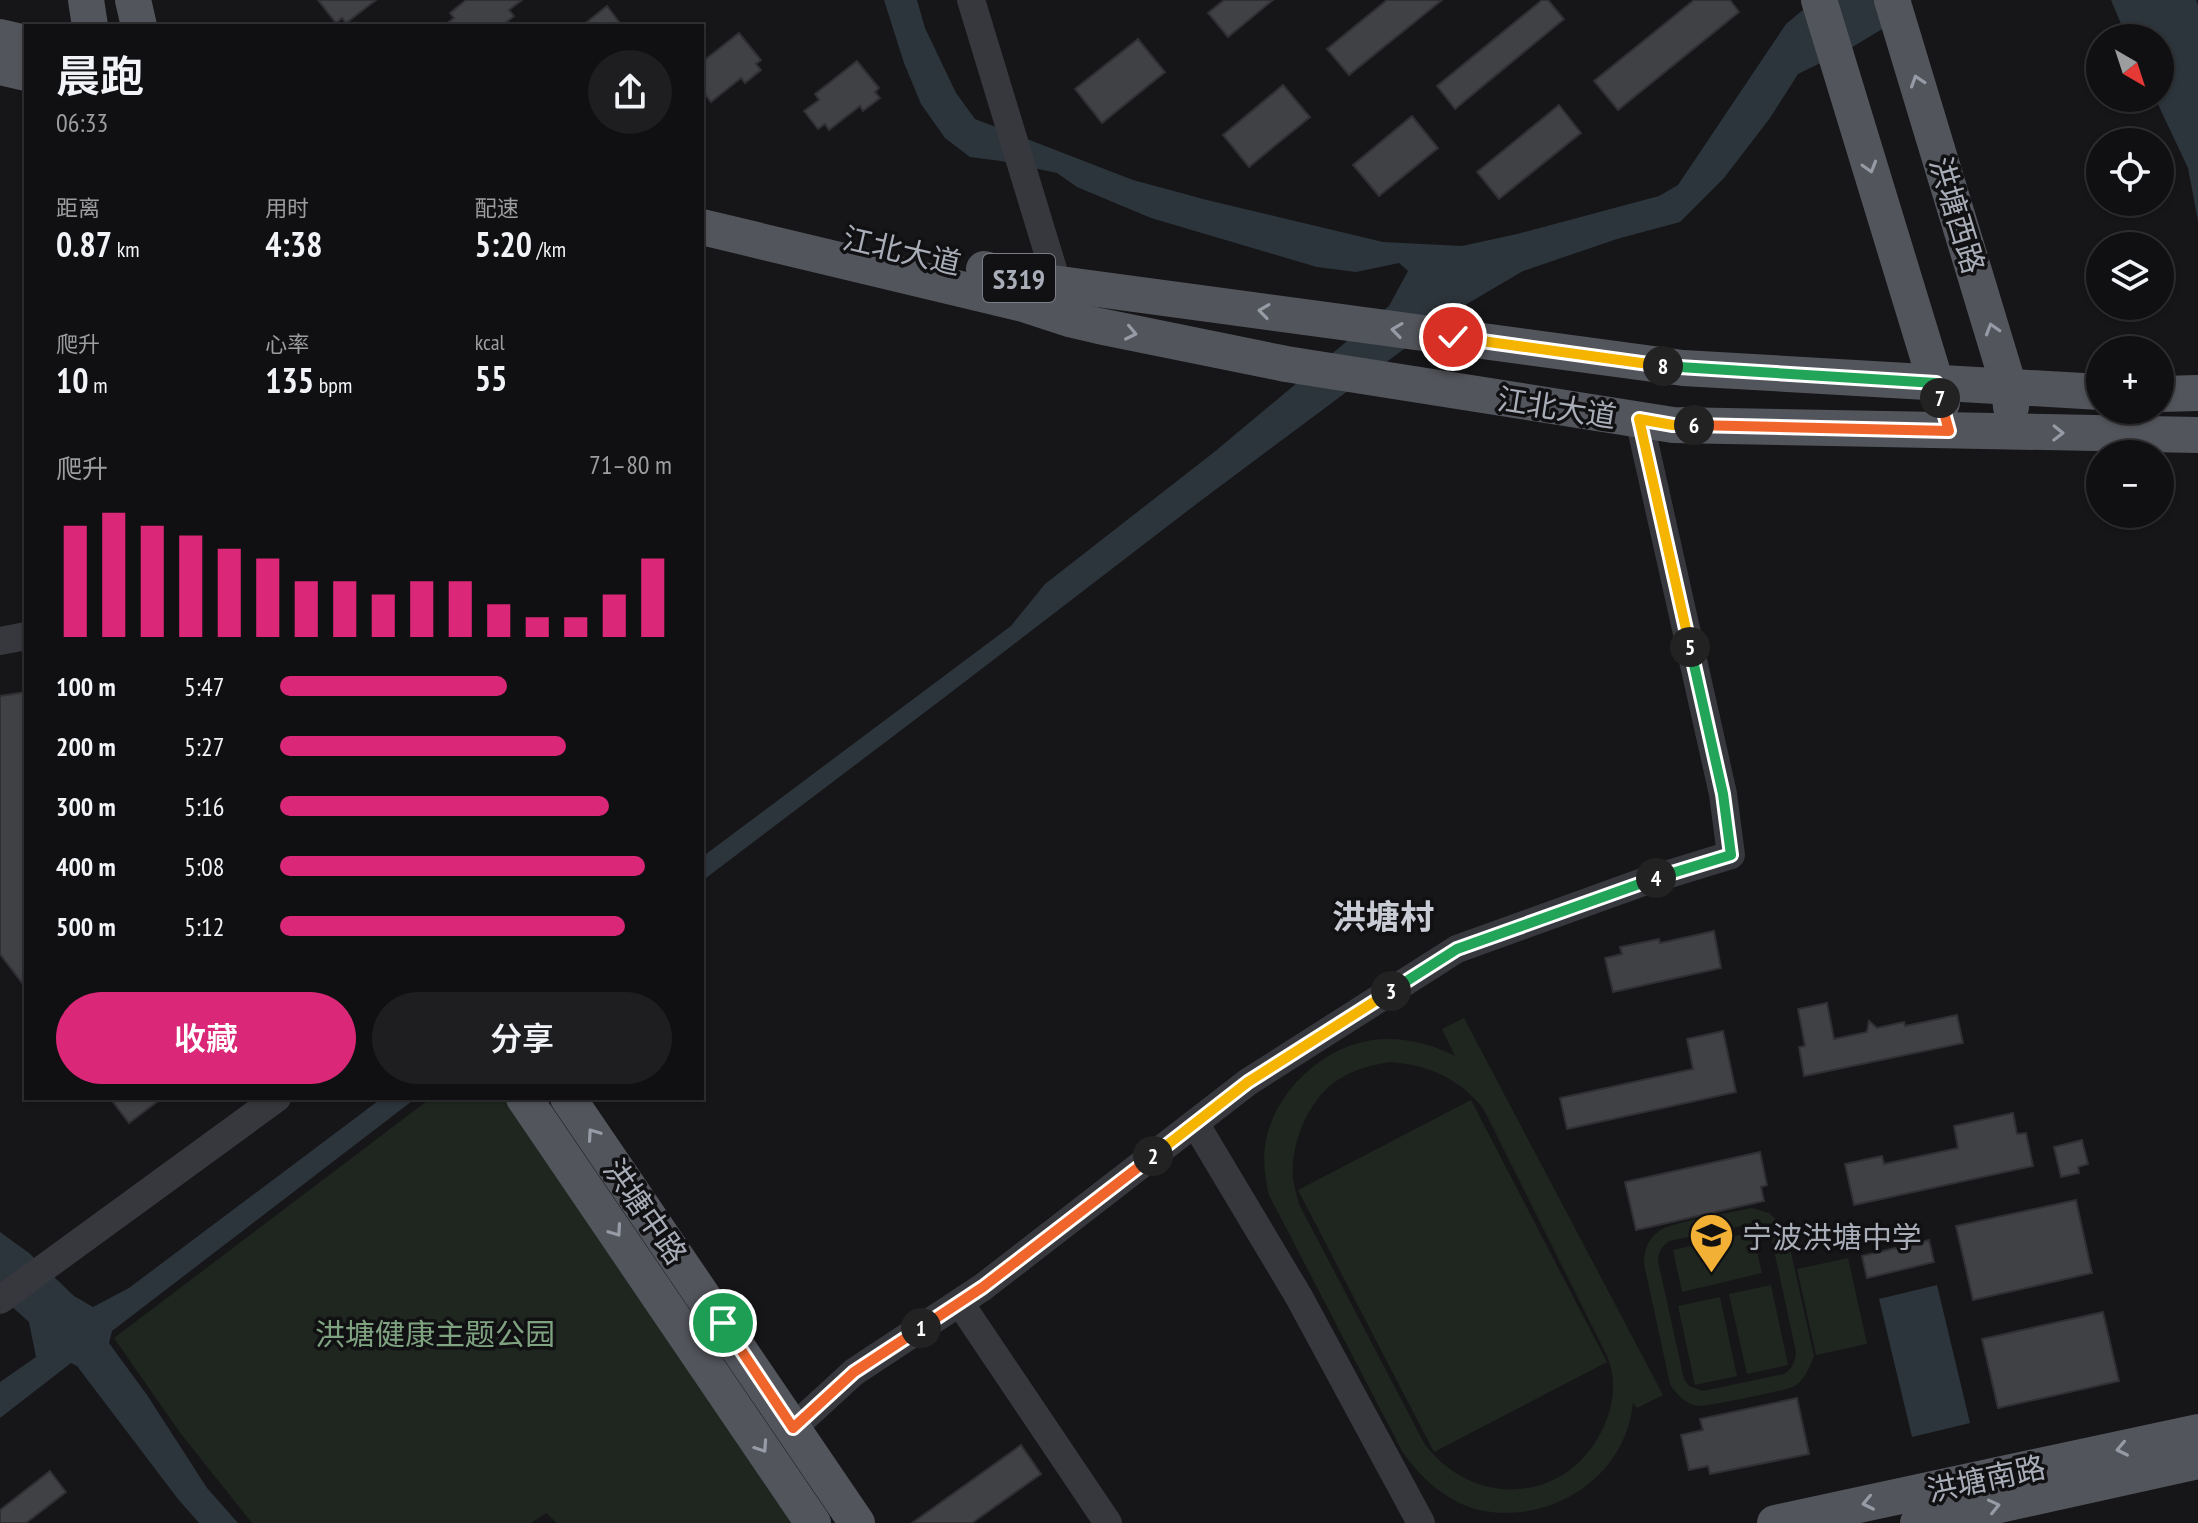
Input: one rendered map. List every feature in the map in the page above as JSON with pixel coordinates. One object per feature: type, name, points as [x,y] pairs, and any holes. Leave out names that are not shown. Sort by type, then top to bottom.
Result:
[{"type":"main road","points":[[86,0],[90,24]]},
{"type":"main road","points":[[133,0],[139,24]]},
{"type":"main road","points":[[1819,0],[1949,431]]},
{"type":"main road","name":"洪塘西路","points":[[1895,11],[2009,387],[2013,433]]},
{"type":"main road","points":[[0,37],[24,43]]},
{"type":"main road","points":[[0,67],[24,73]]},
{"type":"main road","name":"江北大道","points":[[704,203],[1023,279],[1683,368],[2086,391]]},
{"type":"main road","name":"江北大道","points":[[704,227],[1023,304],[1069,319],[1286,364],[1673,425],[2198,435]]},
{"type":"main road","points":[[2174,394],[2198,393]]},
{"type":"main road","name":"洪塘中路","points":[[525,1100],[813,1523]]},
{"type":"main road","name":"洪塘中路","points":[[569,1100],[857,1523]]},
{"type":"main road","name":"洪塘南路","points":[[1775,1523],[2198,1432]]},
{"type":"main road","name":"洪塘南路","points":[[1918,1523],[2198,1461]]},
{"type":"street","points":[[971,0],[1069,319]]},
{"type":"street","points":[[793,1428],[854,1372],[983,1287],[1248,1082],[1457,949],[1643,882],[1731,855],[1723,794],[1639,419]]},
{"type":"street","points":[[0,641],[24,636]]},
{"type":"street","points":[[0,1300],[274,1100]]},
{"type":"street","points":[[1195,1123],[1299,1297],[1421,1523]]},
{"type":"street","points":[[960,1303],[1108,1523]]},
{"type":"green space","points":[[1464,1018],[1663,1395],[1637,1408],[1633,1403],[1628,1429],[1617,1452],[1602,1472],[1560,1501],[1536,1509],[1510,1513],[1471,1508],[1437,1489],[1409,1461],[1269,1195],[1266,1183],[1264,1152],[1269,1127],[1288,1092],[1302,1077],[1334,1053],[1372,1040],[1415,1042],[1455,1056],[1442,1029]],"holes":[[[1390,1062],[1417,1066],[1442,1075],[1483,1108],[1608,1358],[1613,1379],[1612,1396],[1608,1417],[1599,1436],[1582,1459],[1562,1475],[1539,1486],[1514,1489],[1489,1487],[1465,1478],[1443,1464],[1424,1443],[1299,1204],[1293,1179],[1294,1154],[1307,1115],[1323,1093],[1339,1079],[1367,1067]]]},
{"type":"green space","name":"洪塘健康主题公园","points":[[428,1100],[510,1100],[796,1523],[557,1523],[546,1513],[531,1523],[252,1523],[181,1434],[114,1338]]},
{"type":"green space","points":[[1471,1100],[1607,1362],[1434,1452],[1298,1190]]},
{"type":"green space","points":[[1752,1208],[1769,1213],[1786,1230],[1814,1356],[1803,1377],[1793,1387],[1705,1406],[1690,1404],[1670,1384],[1644,1264],[1646,1250],[1649,1241],[1666,1228]],"holes":[[[1751,1224],[1762,1227],[1771,1236],[1796,1352],[1794,1362],[1784,1374],[1703,1391],[1689,1386],[1684,1379],[1659,1254],[1669,1241]]]},
{"type":"green space","points":[[1752,1232],[1762,1273],[1682,1292],[1673,1250]]},
{"type":"green space","points":[[1848,1258],[1867,1344],[1816,1355],[1797,1269]]},
{"type":"green space","points":[[1771,1285],[1788,1365],[1747,1374],[1729,1294]]},
{"type":"green space","points":[[1720,1297],[1737,1376],[1695,1385],[1678,1306]]},
{"type":"shaded area","points":[[884,0],[917,0],[925,28],[956,93],[975,119],[1133,180],[1207,200],[1383,242],[1462,246],[1659,196],[1678,185],[1786,24],[1815,0],[1912,0],[1884,28],[1798,74],[1770,118],[1724,178],[1680,222],[1617,239],[1523,271],[1455,311],[704,879],[704,856],[1011,626],[1045,584],[1213,453],[1389,306],[1408,271],[1399,263],[1356,272],[1317,267],[1151,218],[1077,187],[1057,173],[970,157],[945,138],[921,104]]},
{"type":"shaded area","points":[[2111,0],[2196,0],[2198,5],[2198,221],[2188,168],[2174,138],[2174,128],[2169,128],[2162,112],[2174,112],[2174,24],[2121,24]]},
{"type":"shaded area","points":[[379,1100],[413,1100],[112,1331],[109,1343],[207,1488],[238,1523],[199,1523],[77,1366],[71,1363],[0,1418],[0,1382],[36,1357],[29,1322],[0,1296],[0,1232],[29,1253],[74,1296],[93,1307],[129,1288]]},
{"type":"shaded area","points":[[1937,1285],[1970,1423],[1912,1437],[1879,1299]]},
{"type":"building","points":[[318,0],[376,0],[346,23],[342,18],[336,23]]},
{"type":"building","points":[[466,0],[522,0],[509,10],[514,16],[504,24],[446,24],[454,18],[450,13]]},
{"type":"building","points":[[1224,0],[1273,0],[1228,37],[1208,13]]},
{"type":"building","points":[[1387,0],[1442,0],[1349,75],[1327,49]]},
{"type":"building","points":[[1542,0],[1548,0],[1564,19],[1455,109],[1437,86]]},
{"type":"building","points":[[1694,0],[1730,0],[1739,12],[1618,110],[1594,81]]},
{"type":"building","points":[[607,6],[620,24],[584,24]]},
{"type":"building","points":[[739,33],[761,60],[756,64],[761,70],[745,83],[741,78],[711,102],[704,93],[704,60]]},
{"type":"building","points":[[1138,39],[1165,72],[1102,123],[1075,89]]},
{"type":"building","points":[[857,61],[879,88],[875,92],[880,98],[863,111],[860,106],[829,130],[825,124],[818,129],[804,111],[819,100],[815,94]]},
{"type":"building","points":[[1283,85],[1310,117],[1249,167],[1223,135]]},
{"type":"building","points":[[1559,105],[1581,133],[1499,199],[1477,172]]},
{"type":"building","points":[[1412,116],[1438,148],[1379,196],[1353,165]]},
{"type":"building","points":[[24,692],[24,985],[0,954],[0,696]]},
{"type":"building","points":[[1714,931],[1721,968],[1613,992],[1605,958],[1622,954],[1620,947],[1659,939],[1660,943]]},
{"type":"building","points":[[1827,1003],[1834,1039],[1867,1032],[1869,1021],[1877,1028],[1904,1022],[1905,1026],[1957,1015],[1963,1043],[1804,1076],[1799,1047],[1805,1046],[1798,1009]]},
{"type":"building","points":[[1723,1031],[1736,1092],[1567,1129],[1560,1098],[1693,1069],[1687,1039]]},
{"type":"building","points":[[112,1100],[159,1100],[129,1123]]},
{"type":"building","points":[[2013,1113],[2017,1134],[2026,1133],[2033,1166],[1854,1205],[1845,1164],[1882,1156],[1884,1164],[1958,1148],[1954,1126]]},
{"type":"building","points":[[2082,1140],[2088,1164],[2078,1167],[2079,1173],[2061,1177],[2054,1147]]},
{"type":"building","points":[[1760,1152],[1767,1185],[1761,1187],[1764,1201],[1636,1230],[1625,1182]]},
{"type":"building","points":[[2076,1200],[2092,1273],[1973,1300],[1956,1226]]},
{"type":"building","points":[[1929,1240],[1934,1262],[1867,1278],[1862,1256]]},
{"type":"building","points":[[2103,1312],[2119,1381],[1998,1408],[1982,1339]]},
{"type":"building","points":[[1797,1398],[1809,1454],[1710,1474],[1708,1466],[1689,1470],[1681,1435],[1703,1430],[1700,1419]]},
{"type":"building","points":[[1021,1445],[1041,1474],[972,1523],[912,1523]]},
{"type":"building","points":[[50,1471],[66,1492],[26,1523],[0,1523],[0,1510]]},
{"type":"place","name":"宁波洪塘中学","points":[[1711,1275]]},
{"type":"district","name":"洪塘村","points":[[1383,916]]},
{"type":"route","points":[[723,1323],[793,1428],[854,1372],[983,1287],[1248,1082],[1457,949],[1643,882],[1731,855],[1723,794],[1639,419],[1673,425],[1949,431],[1936,383],[1683,368],[1453,337]]}]
